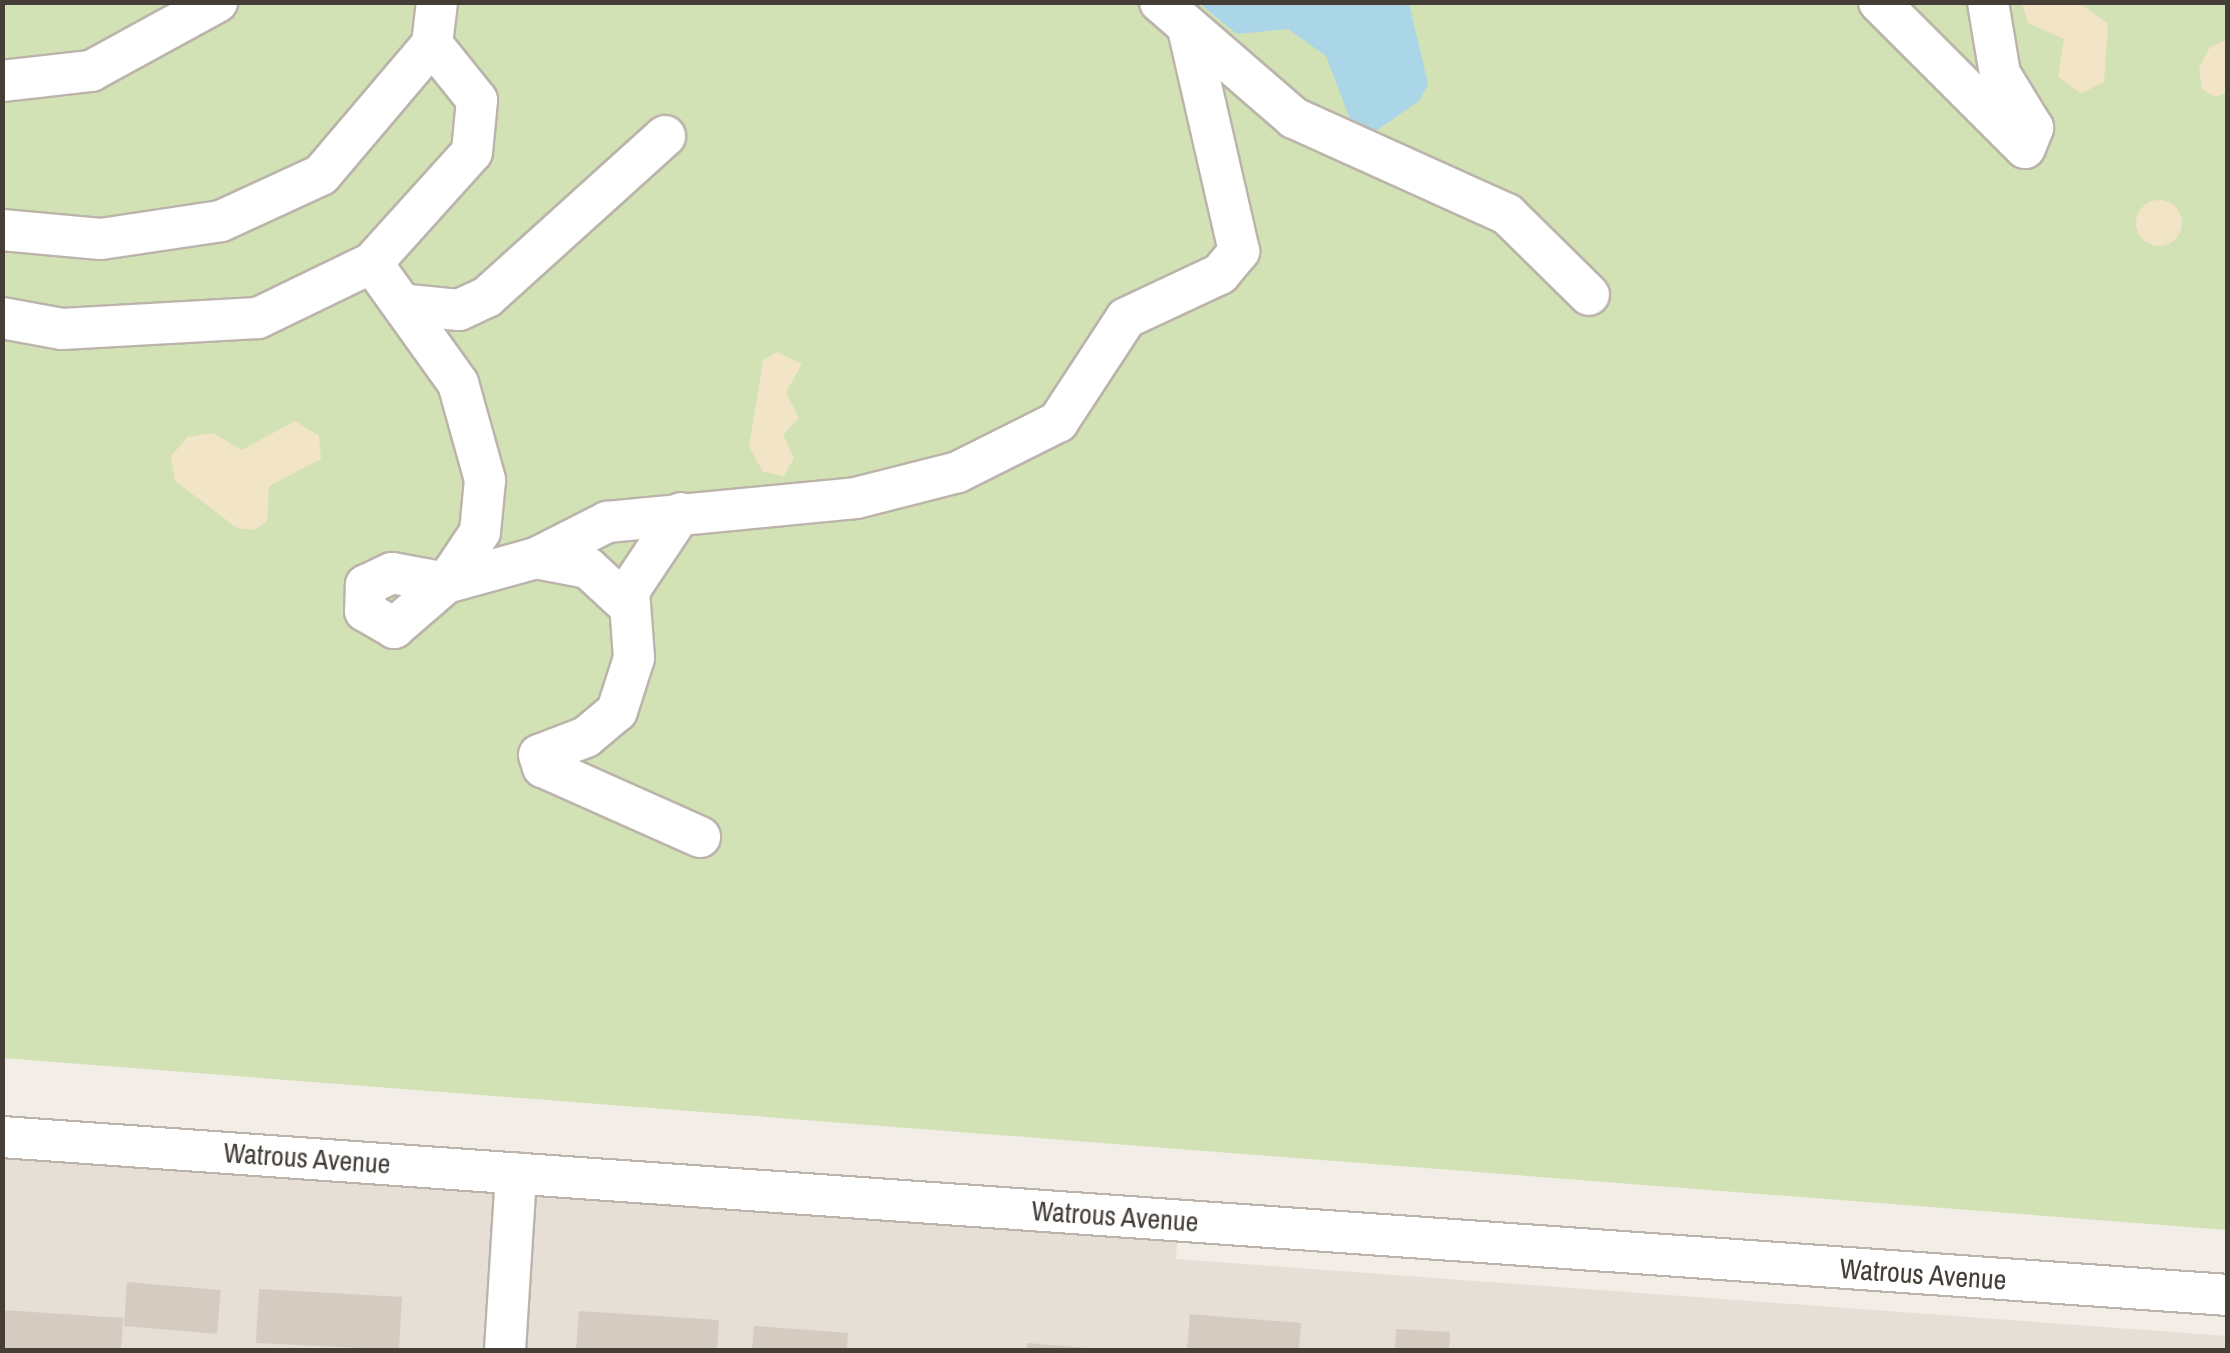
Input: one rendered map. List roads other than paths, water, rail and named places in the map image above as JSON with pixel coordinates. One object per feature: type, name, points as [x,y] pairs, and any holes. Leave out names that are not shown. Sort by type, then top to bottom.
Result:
[{"type":"street","points":[[2,81],[90,72],[216,2]]},
{"type":"street","points":[[2,230],[101,239],[221,221],[321,175],[432,44],[437,2]]},
{"type":"street","points":[[1880,2],[2025,148],[2032,128],[2000,74],[1988,2]]},
{"type":"street","points":[[372,264],[408,305],[458,383],[482,452],[480,532],[446,584],[536,558],[606,522],[856,498],[1023,446],[1070,409],[1126,318],[1231,265],[1239,232],[1174,15]]},
{"type":"street","points":[[1174,15],[1294,118],[1515,220],[1588,296]]},
{"type":"street","points":[[2,318],[62,329],[258,318],[372,264],[472,152],[477,100],[432,44]]},
{"type":"street","points":[[408,305],[459,310],[487,297],[665,136]]},
{"type":"street","points":[[628,604],[681,513]]},
{"type":"street","points":[[536,558],[588,568],[628,604],[634,641],[625,695],[603,726],[539,754],[543,767],[700,837]]},
{"type":"street","name":"Watrous Avenue","points":[[2,1137],[2228,1295]]},
{"type":"street","points":[[505,1350],[516,1173]]},
{"type":"water","points":[[1199,3],[1409,3],[1428,84],[1419,101],[1367,137],[1354,130],[1326,56],[1288,29],[1237,34]]}]
